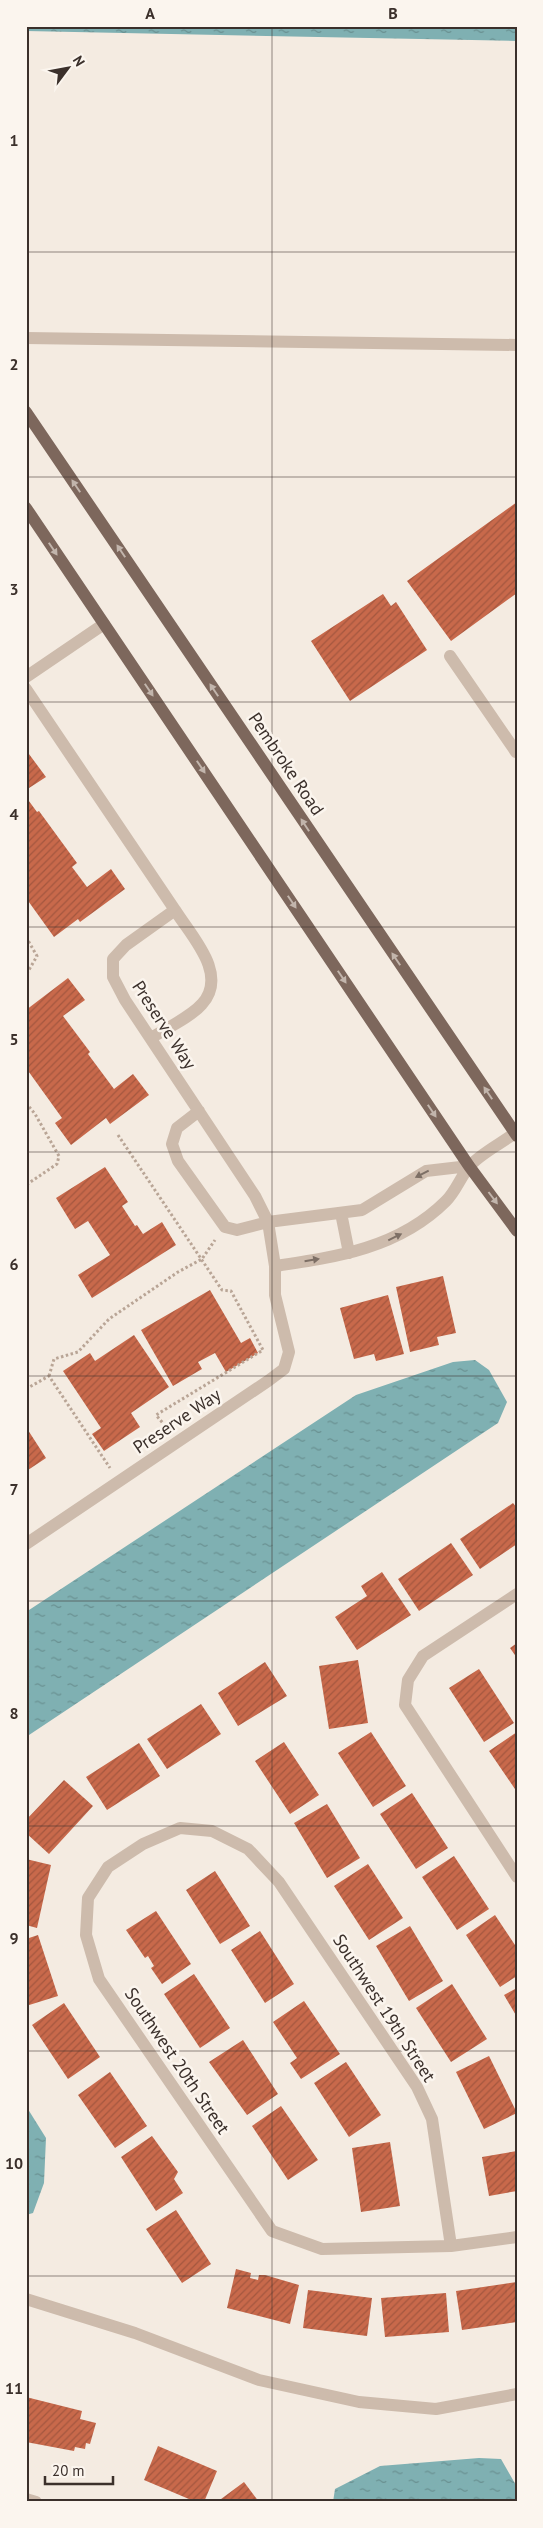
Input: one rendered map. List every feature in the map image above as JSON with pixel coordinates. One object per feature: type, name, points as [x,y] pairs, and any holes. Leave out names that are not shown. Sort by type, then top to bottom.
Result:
[{"type":"main road","name":"Pembroke Road","points":[[26,412],[516,1135]]},
{"type":"main road","points":[[26,508],[469,1166],[517,1231]]},
{"type":"street","points":[[26,338],[517,345]]},
{"type":"street","points":[[26,677],[61,651],[104,624]]},
{"type":"street","points":[[450,656],[516,752]]},
{"type":"street","points":[[26,689],[175,910],[210,966],[214,982],[202,1006],[151,1038]]},
{"type":"street","name":"Preserve Way","points":[[26,1544],[284,1369],[289,1352],[275,1296],[275,1266],[268,1222],[255,1196],[125,1000],[113,977],[113,959],[126,945],[175,910]]},
{"type":"street","points":[[199,1111],[177,1128],[172,1144],[178,1161],[225,1227],[237,1230],[268,1222],[362,1210],[426,1171],[469,1166],[516,1135]]},
{"type":"street","points":[[275,1266],[370,1248],[398,1236],[425,1220],[457,1188],[469,1166]]},
{"type":"street","points":[[341,1213],[349,1253]]},
{"type":"street","points":[[517,1594],[423,1656],[408,1680],[405,1705],[517,1877]]},
{"type":"street","name":"Southwest 20th Street","points":[[212,1831],[180,1828],[143,1844],[108,1867],[88,1898],[86,1935],[99,1979],[272,2231],[322,2248],[451,2246]]},
{"type":"street","name":"Southwest 19th Street","points":[[212,1831],[248,1849],[280,1882],[417,2087],[432,2119],[451,2246]]},
{"type":"street","points":[[451,2246],[517,2237]]},
{"type":"street","points":[[26,2299],[135,2333],[259,2380],[359,2402],[436,2408],[517,2394]]},
{"type":"street","points":[[26,2499],[36,2502]]},
{"type":"path","points":[[26,938],[37,956],[26,975]]},
{"type":"path","points":[[26,1103],[35,1114],[59,1156],[57,1164],[26,1185]]},
{"type":"path","points":[[118,1135],[222,1290],[231,1291],[263,1350],[156,1415],[178,1442]]},
{"type":"path","points":[[26,1389],[49,1376],[54,1359],[78,1352],[109,1319],[202,1258],[225,1227]]},
{"type":"path","points":[[49,1376],[119,1482]]},
{"type":"water","points":[[26,26],[517,26],[517,41],[26,31]]},
{"type":"water","points":[[475,1360],[489,1370],[507,1402],[498,1423],[26,1737],[26,1612],[356,1395],[453,1362]]},
{"type":"water","points":[[26,2106],[46,2138],[44,2183],[33,2213],[26,2215]]},
{"type":"water","points":[[479,2458],[501,2459],[517,2487],[517,2502],[333,2502],[335,2489],[380,2466]]},
{"type":"building","points":[[517,502],[517,593],[451,641],[407,581]]},
{"type":"building","points":[[383,594],[391,606],[396,602],[427,650],[350,701],[311,641]]},
{"type":"building","points":[[26,750],[46,777],[26,790]]},
{"type":"building","points":[[26,797],[37,812],[39,811],[77,863],[72,867],[87,887],[111,869],[125,889],[80,922],[78,919],[54,937],[26,898]]},
{"type":"building","points":[[68,978],[85,1000],[63,1016],[90,1052],[88,1054],[114,1089],[133,1074],[149,1095],[110,1124],[106,1118],[71,1145],[55,1123],[62,1118],[26,1068],[26,1010]]},
{"type":"building","points":[[105,1167],[128,1202],[122,1206],[135,1226],[137,1225],[143,1234],[162,1222],[176,1245],[92,1298],[78,1275],[110,1255],[88,1221],[75,1229],[56,1198]]},
{"type":"building","points":[[443,1276],[456,1333],[437,1337],[439,1345],[410,1352],[396,1287]]},
{"type":"building","points":[[210,1290],[241,1343],[250,1338],[258,1353],[226,1372],[215,1353],[198,1362],[202,1369],[173,1386],[141,1330]]},
{"type":"building","points":[[388,1295],[404,1354],[376,1361],[374,1354],[354,1359],[340,1308]]},
{"type":"building","points":[[134,1335],[169,1387],[131,1413],[140,1427],[104,1451],[92,1434],[101,1428],[63,1371],[90,1353],[95,1361]]},
{"type":"building","points":[[26,1427],[46,1458],[28,1470],[26,1468]]},
{"type":"building","points":[[513,1503],[517,1508],[517,1544],[480,1569],[460,1539]]},
{"type":"building","points":[[451,1543],[473,1575],[419,1611],[398,1579]]},
{"type":"building","points":[[382,1572],[411,1615],[357,1650],[335,1617],[367,1596],[361,1586]]},
{"type":"building","points":[[517,1643],[517,1658],[510,1648]]},
{"type":"building","points":[[358,1660],[368,1723],[329,1729],[319,1666]]},
{"type":"building","points":[[265,1662],[287,1696],[238,1726],[218,1693]]},
{"type":"building","points":[[479,1669],[514,1723],[484,1742],[449,1688]]},
{"type":"building","points":[[201,1704],[221,1734],[167,1769],[147,1739]]},
{"type":"building","points":[[371,1732],[406,1786],[373,1807],[338,1753]]},
{"type":"building","points":[[517,1732],[517,1792],[489,1751]]},
{"type":"building","points":[[284,1742],[319,1795],[290,1814],[255,1761]]},
{"type":"building","points":[[139,1743],[160,1776],[107,1810],[86,1777]]},
{"type":"building","points":[[64,1780],[93,1806],[49,1854],[26,1833],[26,1820]]},
{"type":"building","points":[[412,1793],[448,1848],[416,1869],[380,1814]]},
{"type":"building","points":[[327,1804],[360,1858],[327,1878],[294,1823]]},
{"type":"building","points":[[454,1856],[489,1909],[457,1930],[422,1877]]},
{"type":"building","points":[[26,1859],[51,1865],[37,1928],[26,1925]]},
{"type":"building","points":[[368,1864],[403,1918],[369,1940],[334,1886]]},
{"type":"building","points":[[215,1871],[250,1926],[220,1944],[186,1890]]},
{"type":"building","points":[[156,1911],[191,1964],[162,1984],[151,1968],[154,1966],[148,1956],[145,1958],[126,1930]]},
{"type":"building","points":[[495,1915],[517,1948],[517,1976],[500,1987],[466,1935]]},
{"type":"building","points":[[410,1926],[443,1981],[409,2001],[376,1946]]},
{"type":"building","points":[[260,1931],[294,1984],[265,2003],[231,1950]]},
{"type":"building","points":[[38,1935],[58,1996],[26,2006],[26,1939]]},
{"type":"building","points":[[194,1974],[230,2028],[200,2048],[164,1994]]},
{"type":"building","points":[[452,1984],[487,2039],[451,2062],[416,2008]]},
{"type":"building","points":[[517,1988],[517,2017],[504,1995]]},
{"type":"building","points":[[304,2001],[340,2054],[301,2079],[290,2063],[297,2058],[273,2022]]},
{"type":"building","points":[[64,2003],[100,2057],[68,2079],[32,2025]]},
{"type":"building","points":[[243,2040],[278,2094],[247,2115],[209,2062]]},
{"type":"building","points":[[489,2056],[517,2113],[484,2129],[456,2072]]},
{"type":"building","points":[[346,2062],[381,2115],[349,2137],[314,2083]]},
{"type":"building","points":[[110,2072],[147,2126],[115,2148],[78,2095]]},
{"type":"building","points":[[281,2106],[318,2160],[288,2180],[252,2126]]},
{"type":"building","points":[[152,2136],[178,2172],[174,2179],[183,2193],[156,2211],[121,2157]]},
{"type":"building","points":[[390,2142],[400,2206],[361,2212],[352,2148]]},
{"type":"building","points":[[517,2151],[517,2191],[489,2196],[482,2157]]},
{"type":"building","points":[[176,2210],[211,2264],[182,2283],[146,2229]]},
{"type":"building","points":[[236,2269],[251,2273],[250,2278],[258,2280],[259,2275],[265,2275],[299,2285],[290,2324],[227,2308]]},
{"type":"building","points":[[517,2282],[517,2322],[462,2330],[456,2291]]},
{"type":"building","points":[[308,2290],[372,2298],[367,2336],[303,2328]]},
{"type":"building","points":[[446,2293],[449,2332],[385,2337],[381,2298]]},
{"type":"building","points":[[26,2397],[82,2411],[80,2419],[96,2423],[90,2444],[86,2443],[85,2449],[75,2447],[74,2451],[26,2442]]},
{"type":"building","points":[[158,2446],[217,2471],[204,2502],[196,2502],[144,2480]]},
{"type":"building","points":[[244,2482],[259,2502],[217,2502]]}]
